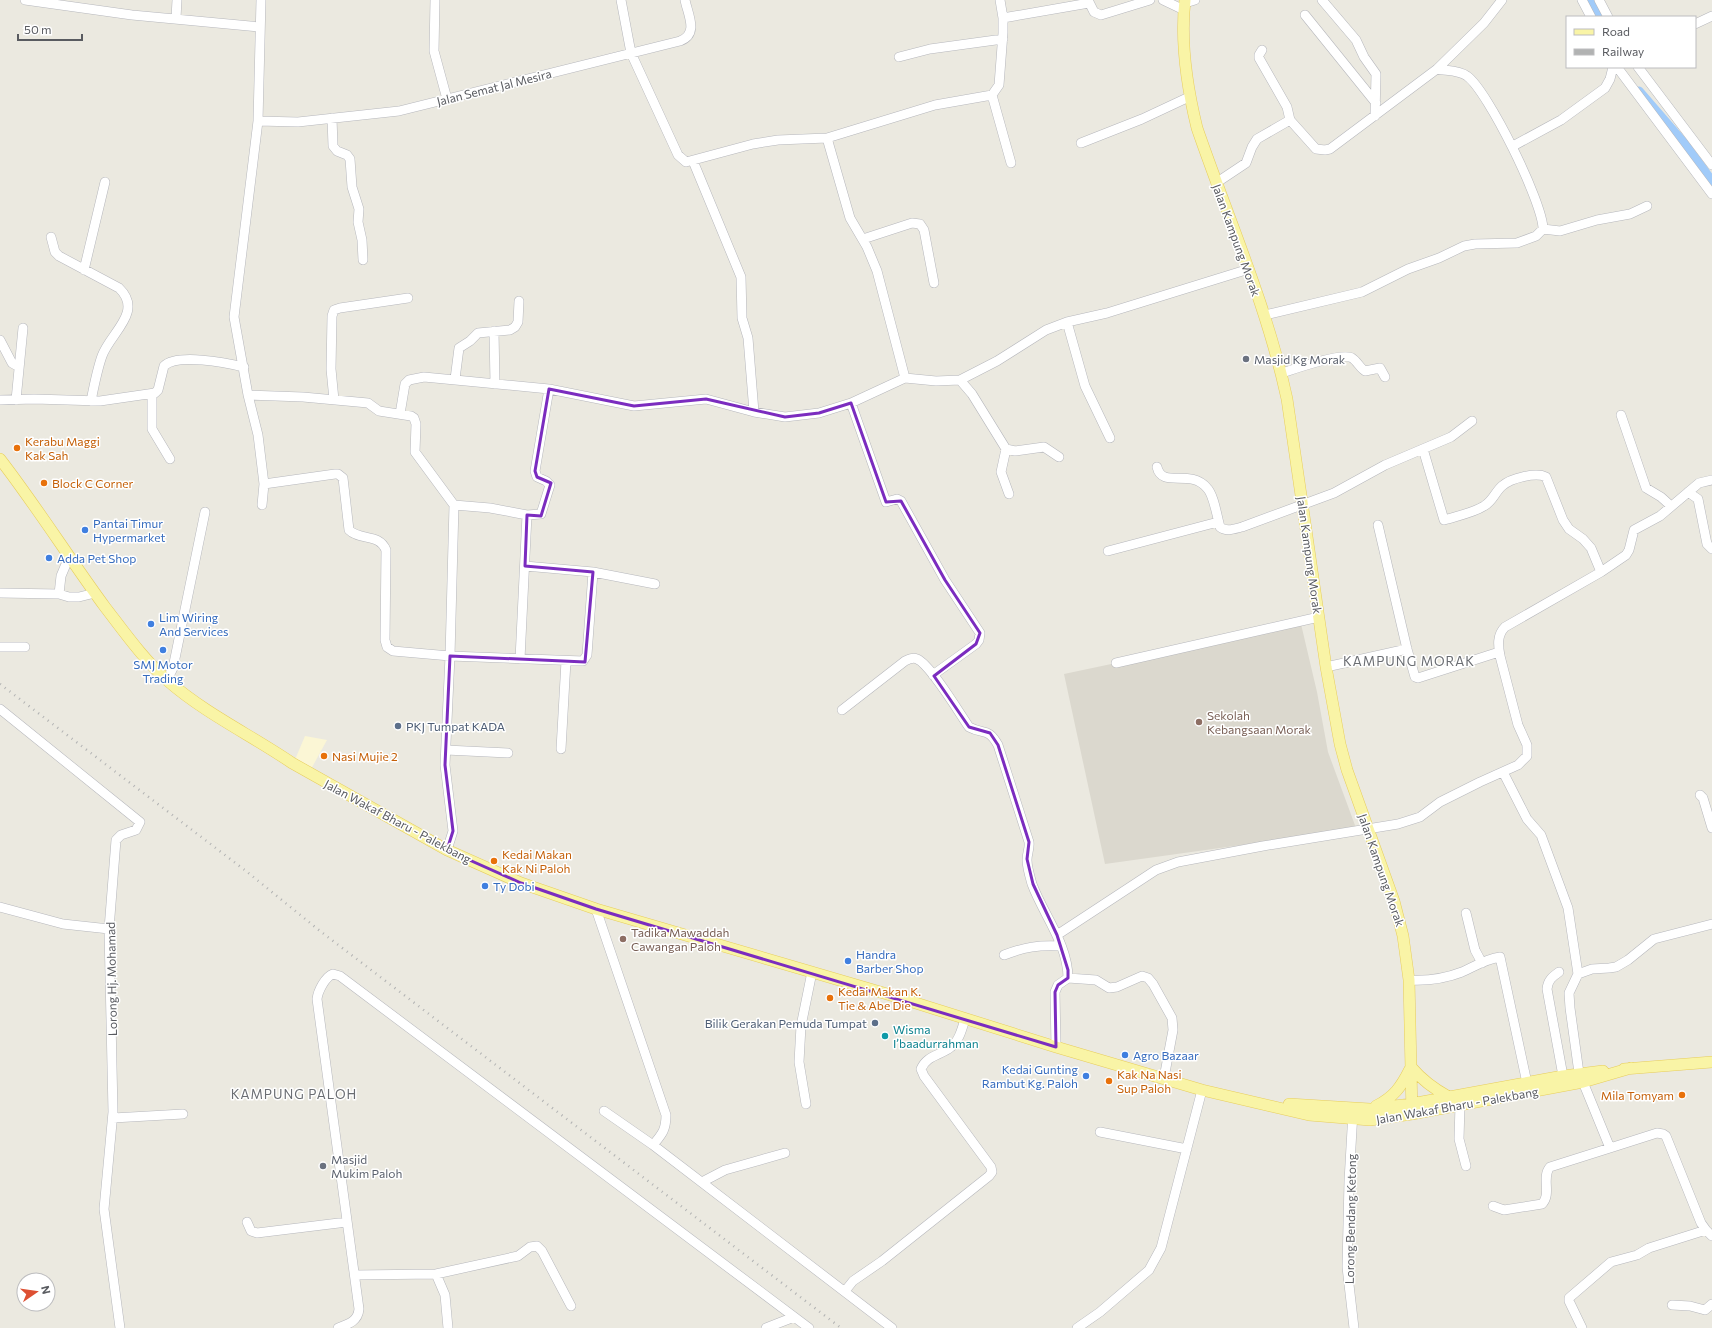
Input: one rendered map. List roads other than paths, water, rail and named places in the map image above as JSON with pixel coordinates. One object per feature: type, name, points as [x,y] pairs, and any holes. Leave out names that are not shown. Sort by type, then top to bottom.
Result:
[{"type":"main road","name":"Jalan Kampung Morak","points":[[1187,3],[1186,68],[1189,97],[1197,128],[1216,183],[1265,315],[1282,373],[1326,667],[1340,744],[1347,770],[1400,920],[1404,936],[1409,980],[1412,1109]]},
{"type":"main road","name":"Jalan Wakaf Bharu - Palekbang","points":[[0,459],[95,593],[134,644],[167,680],[193,701],[219,718],[268,746],[292,763],[447,850],[520,883],[596,908],[812,972],[1056,1047],[1202,1090],[1259,1102],[1353,1114],[1370,1120],[1449,1097],[1563,1076],[1581,1078]]},
{"type":"main road","name":"Jalan Wakaf Bharu - Palekbang","points":[[1353,1114],[1370,1109],[1412,1109],[1460,1105],[1631,1068],[1712,1062]]},
{"type":"main road","points":[[1370,1109],[1388,1100],[1402,1085],[1411,1067],[1434,1089],[1449,1097]]},
{"type":"street","points":[[25,0],[132,15],[260,27]]},
{"type":"street","points":[[176,18],[177,0]]},
{"type":"street","points":[[261,0],[258,121],[234,317],[248,395],[258,435],[264,484],[262,505]]},
{"type":"street","points":[[435,0],[434,51],[447,99]]},
{"type":"street","points":[[622,0],[631,53],[678,155],[686,162],[753,144],[778,140],[827,138],[936,105],[992,95],[999,85],[1003,39],[1003,18],[1000,0]]},
{"type":"street","name":"Jalan Semat Jal Mesira","points":[[258,121],[298,122],[399,110],[686,39],[691,33],[691,27],[685,0]]},
{"type":"street","points":[[1003,18],[1088,2],[1094,12],[1101,15],[1150,0]]},
{"type":"street","points":[[1163,0],[1187,3]]},
{"type":"street","points":[[1322,0],[1356,40],[1364,57],[1376,74],[1375,116]]},
{"type":"street","points":[[1262,50],[1259,58],[1287,107],[1290,120],[1316,149],[1330,149],[1437,69],[1484,23],[1502,0]]},
{"type":"street","points":[[1582,0],[1590,16]]},
{"type":"street","points":[[1599,0],[1607,16]]},
{"type":"street","points":[[1305,15],[1376,103]]},
{"type":"street","points":[[1696,24],[1712,16]]},
{"type":"street","points":[[899,57],[930,49],[1003,39]]},
{"type":"street","points":[[1512,146],[1561,120],[1605,88],[1610,80],[1613,68]]},
{"type":"street","points":[[1618,68],[1712,194]]},
{"type":"street","points":[[1639,68],[1712,165]]},
{"type":"street","points":[[1437,69],[1466,75],[1482,92],[1512,146],[1542,216],[1543,230]]},
{"type":"street","points":[[992,95],[1011,163]]},
{"type":"street","points":[[1081,143],[1142,119],[1189,97]]},
{"type":"street","points":[[332,118],[333,146],[336,151],[347,155],[350,159],[352,187],[359,209],[358,222],[362,240],[363,260]]},
{"type":"street","points":[[1216,183],[1246,163],[1252,147],[1258,139],[1290,120]]},
{"type":"street","points":[[827,138],[850,218],[863,240],[877,270],[905,378]]},
{"type":"street","points":[[693,161],[741,277],[742,318],[748,338],[754,412]]},
{"type":"street","points":[[84,270],[105,182]]},
{"type":"street","points":[[1265,315],[1362,292],[1408,269],[1439,258],[1464,246],[1475,244],[1516,243],[1536,236],[1543,230],[1560,231],[1597,220],[1630,214],[1647,206]]},
{"type":"street","points":[[863,240],[912,223],[920,224],[924,230],[934,283]]},
{"type":"street","points":[[50,236],[54,252],[84,270],[119,288],[126,296],[129,312],[103,355],[90,401]]},
{"type":"street","points":[[400,414],[404,387],[409,380],[424,377],[549,389],[634,406],[706,399],[754,412],[785,417],[820,413],[851,403],[905,378],[936,382],[960,380],[997,361],[1035,336],[1067,322],[1107,313],[1249,269]]},
{"type":"street","points":[[334,400],[331,369],[332,316],[334,310],[408,298]]},
{"type":"street","points":[[454,379],[459,348],[470,341],[478,333],[510,330],[515,327],[518,322],[519,301]]},
{"type":"street","points":[[1067,322],[1085,386],[1110,438]]},
{"type":"street","points":[[16,400],[23,328]]},
{"type":"street","points":[[494,331],[495,384]]},
{"type":"street","points":[[0,340],[12,363],[19,367]]},
{"type":"street","points":[[1282,373],[1326,359],[1348,356],[1365,371],[1380,368],[1385,377]]},
{"type":"street","points":[[0,400],[100,401],[152,394],[158,390],[164,366],[171,363],[196,359],[244,366]]},
{"type":"street","points":[[960,380],[972,394],[1006,449],[1015,452],[1041,447],[1046,448],[1059,457]]},
{"type":"street","points":[[454,505],[490,508],[528,515],[541,514],[550,488],[548,483],[537,477],[535,471],[549,389]]},
{"type":"street","points":[[152,394],[153,432],[170,458]]},
{"type":"street","points":[[248,395],[303,396],[370,403],[379,411],[408,415],[414,418],[416,424],[415,452],[454,505],[450,656],[445,765],[453,831],[447,850]]},
{"type":"street","points":[[851,403],[886,502],[897,499],[901,501],[945,580],[980,634],[979,640],[976,644],[934,675]]},
{"type":"street","points":[[1621,415],[1646,488],[1661,497],[1671,506]]},
{"type":"street","points":[[1157,467],[1160,475],[1164,478],[1192,479],[1198,481],[1209,489],[1220,527],[1223,530],[1230,530],[1334,494],[1386,465],[1450,437],[1472,421]]},
{"type":"street","points":[[1006,449],[1002,472],[1009,494]]},
{"type":"street","points":[[1423,449],[1444,520],[1486,505],[1495,497],[1500,488],[1508,482],[1540,475],[1546,477],[1563,520],[1569,529],[1584,540],[1591,548],[1601,572]]},
{"type":"street","points":[[264,484],[335,474],[341,475],[345,482],[349,530],[359,536],[377,539],[382,543],[386,550],[386,644],[391,650],[398,652],[580,662],[586,659],[593,572]]},
{"type":"street","points":[[1057,935],[1156,870],[1178,862],[1398,824],[1420,817],[1440,802],[1524,761],[1528,752],[1527,745],[1518,725],[1499,652],[1499,637],[1501,632],[1506,627],[1601,572],[1628,554],[1634,530],[1660,516],[1699,483],[1712,480]]},
{"type":"street","points":[[1688,492],[1698,498],[1707,544],[1712,548]]},
{"type":"street","points":[[167,680],[173,668],[205,512]]},
{"type":"street","points":[[520,659],[528,515]]},
{"type":"street","points":[[1108,551],[1218,522]]},
{"type":"street","points":[[1378,525],[1407,649],[1416,678],[1499,652]]},
{"type":"street","points":[[59,594],[61,576],[70,557]]},
{"type":"street","points":[[524,566],[593,572],[655,584]]},
{"type":"street","points":[[0,593],[59,594],[69,597],[79,597],[95,593]]},
{"type":"street","points":[[1116,663],[1319,617]]},
{"type":"street","points":[[0,647],[25,647]]},
{"type":"street","points":[[1326,667],[1407,649]]},
{"type":"street","points":[[842,710],[905,661],[911,658],[917,659],[934,675],[969,727],[975,730],[990,733],[998,745],[1029,842],[1030,849],[1027,859],[1033,884],[1057,935],[1068,970],[1068,978]]},
{"type":"street","points":[[561,749],[566,661]]},
{"type":"street","name":"Lorong Hj. Mohamad","points":[[0,709],[140,822],[136,830],[119,836],[116,840],[109,929],[113,1118],[104,1211],[120,1328]]},
{"type":"street","points":[[446,750],[508,753]]},
{"type":"street","points":[[1503,772],[1527,819],[1541,835],[1568,908],[1578,974],[1569,993],[1570,1008],[1581,1078],[1610,1148]]},
{"type":"street","points":[[1700,795],[1703,798],[1712,828]]},
{"type":"street","points":[[0,907],[63,924],[109,929]]},
{"type":"street","points":[[596,908],[666,1116],[666,1126],[662,1135],[653,1145]]},
{"type":"street","points":[[1466,913],[1475,950],[1482,963]]},
{"type":"street","points":[[1578,974],[1592,969],[1616,967],[1628,960],[1654,939],[1712,924]]},
{"type":"street","points":[[1004,955],[1022,948],[1035,946],[1060,946]]},
{"type":"street","points":[[1409,980],[1430,981],[1460,973],[1488,960],[1500,957],[1526,1083]]},
{"type":"street","points":[[806,1104],[799,1062],[801,1026],[812,972]]},
{"type":"street","points":[[1559,972],[1552,977],[1547,988],[1563,1076]]},
{"type":"street","points":[[338,1328],[353,1322],[358,1314],[355,1275],[317,999],[318,994],[327,978],[333,974],[340,976],[809,1328]]},
{"type":"street","points":[[1056,1047],[1056,992],[1058,985],[1068,978],[1096,980],[1109,988],[1117,987],[1142,976],[1148,978],[1153,984],[1170,1012],[1173,1024],[1164,1078]]},
{"type":"street","points":[[845,1291],[853,1281],[882,1261],[992,1172],[991,1167],[921,1070],[924,1063],[929,1058],[951,1047],[960,1034],[965,1019]]},
{"type":"street","points":[[1077,1328],[1100,1312],[1149,1270],[1161,1248],[1202,1090]]},
{"type":"street","points":[[1460,1105],[1459,1139],[1466,1166]]},
{"type":"street","points":[[604,1111],[653,1145],[892,1328]]},
{"type":"street","points":[[113,1118],[183,1114]]},
{"type":"street","name":"Lorong Bendang Ketong","points":[[1353,1114],[1349,1181],[1347,1267],[1354,1328]]},
{"type":"street","points":[[1100,1132],[1187,1149]]},
{"type":"street","points":[[1493,1206],[1504,1210],[1542,1204],[1546,1198],[1547,1172],[1550,1167],[1657,1133],[1666,1136],[1709,1233],[1649,1248],[1637,1255],[1611,1262],[1569,1298],[1568,1301],[1582,1328]]},
{"type":"street","points":[[702,1182],[725,1170],[786,1153]]},
{"type":"street","points":[[247,1222],[251,1231],[257,1233],[347,1222]]},
{"type":"street","points":[[355,1275],[436,1274],[518,1256],[530,1247],[537,1246],[542,1251],[571,1306]]},
{"type":"street","points":[[436,1274],[445,1295],[448,1328]]},
{"type":"street","points":[[1672,1305],[1690,1306],[1705,1310],[1712,1304]]},
{"type":"street","points":[[766,1328],[794,1317]]},
{"type":"waterway","points":[[1590,0],[1598,16]]},
{"type":"waterway","points":[[1639,91],[1684,143],[1712,181]]},
{"type":"railway","points":[[0,684],[246,871],[320,931],[841,1328]]},
{"type":"place","name":"Masjid Kg Morak","points":[[1246,359]]},
{"type":"place","name":"Kerabu Maggi Kak Sah","points":[[17,448]]},
{"type":"place","name":"Block C Corner","points":[[44,483]]},
{"type":"place","name":"Pantai Timur Hypermarket","points":[[85,530]]},
{"type":"place","name":"Adda Pet Shop","points":[[49,558]]},
{"type":"place","name":"Lim Wiring And Services","points":[[151,624]]},
{"type":"place","name":"SMJ Motor Trading","points":[[163,650]]},
{"type":"place","name":"Sekolah Kebangsaan Morak","points":[[1199,722]]},
{"type":"place","name":"PKJ Tumpat KADA","points":[[398,726]]},
{"type":"place","name":"Nasi Mujie 2","points":[[324,756]]},
{"type":"place","name":"Kedai Makan Kak Ni Paloh","points":[[494,861]]},
{"type":"place","name":"Ty Dobi","points":[[485,886]]},
{"type":"place","name":"Tadika Mawaddah Cawangan Paloh","points":[[623,939]]},
{"type":"place","name":"Handra Barber Shop","points":[[848,961]]},
{"type":"place","name":"Kedai Makan K. Tie & Abe Die","points":[[830,998]]},
{"type":"place","name":"Bilik Gerakan Pemuda Tumpat","points":[[875,1023]]},
{"type":"place","name":"Wisma I’baadurrahman","points":[[885,1036]]},
{"type":"place","name":"Agro Bazaar","points":[[1125,1055]]},
{"type":"place","name":"Kedai Gunting Rambut Kg. Paloh","points":[[1086,1076]]},
{"type":"place","name":"Kak Na Nasi Sup Paloh","points":[[1109,1081]]},
{"type":"place","name":"Mila Tomyam","points":[[1682,1095]]},
{"type":"place","name":"Masjid Mukim Paloh","points":[[323,1166]]},
{"type":"district","name":"KAMPUNG MORAK","points":[[1409,661]]},
{"type":"district","name":"KAMPUNG PALOH","points":[[294,1094]]}]
